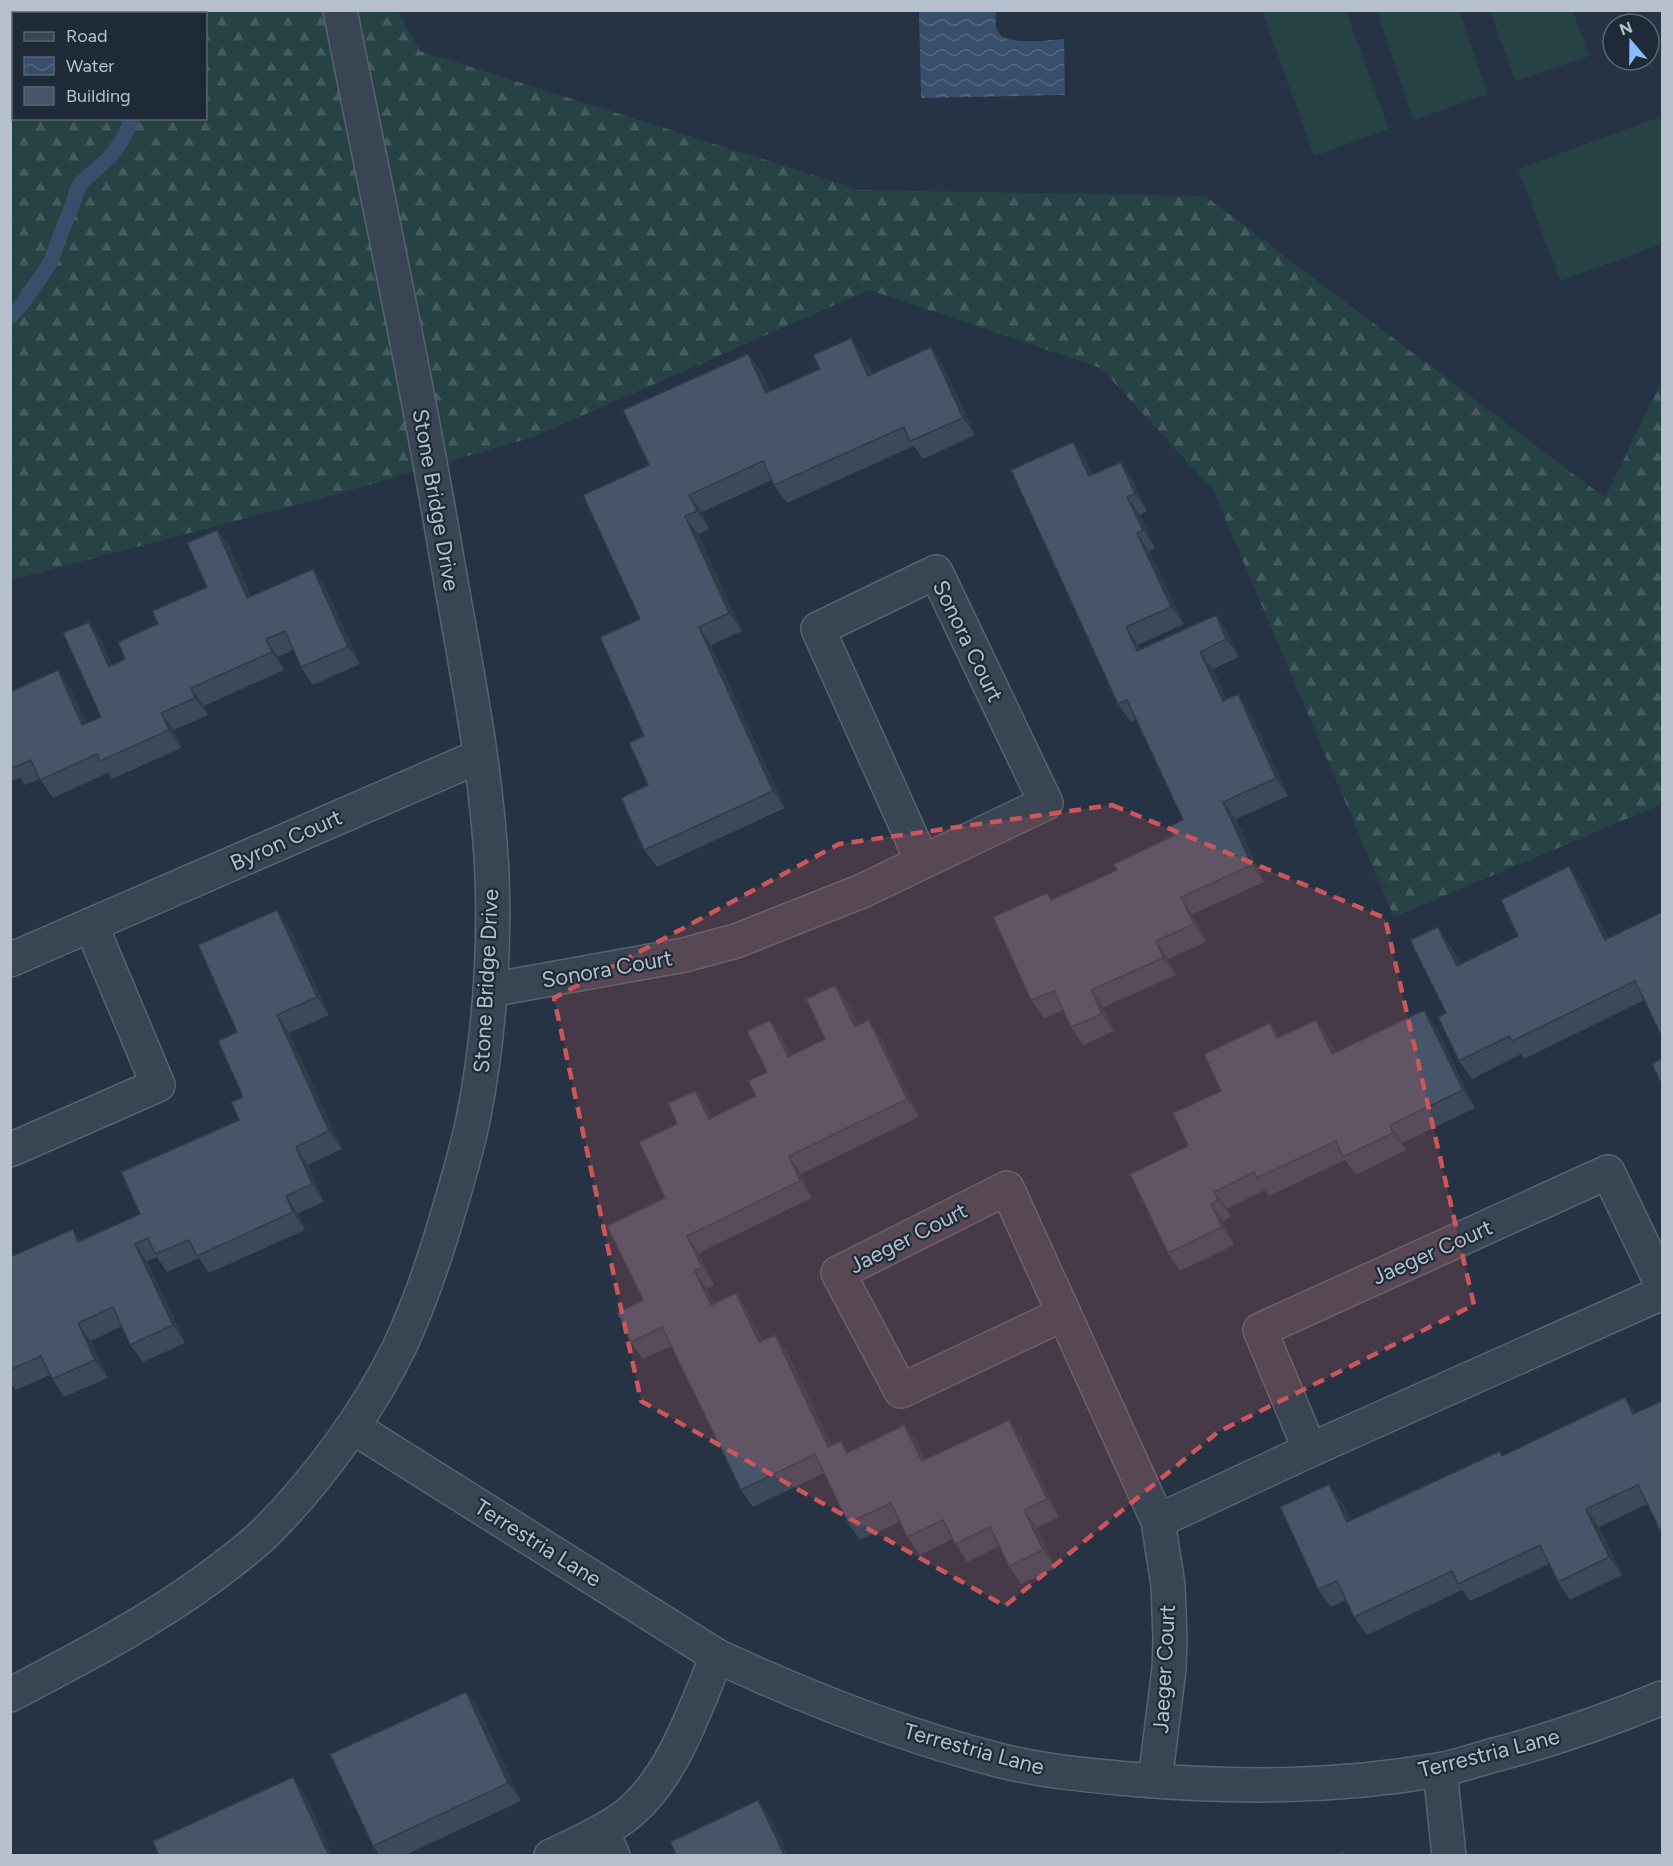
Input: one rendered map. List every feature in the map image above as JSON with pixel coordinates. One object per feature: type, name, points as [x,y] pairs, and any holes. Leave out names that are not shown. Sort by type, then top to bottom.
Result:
[{"type":"street","name":"Stone Bridge Drive","points":[[10,1695],[107,1645],[157,1615],[228,1564],[265,1533],[316,1475],[353,1427],[399,1348],[433,1264],[456,1190],[472,1124],[480,1078],[493,940],[488,819],[480,756],[434,484],[340,10]]},
{"type":"street","name":"Sonora Court","points":[[490,990],[684,955],[736,941],[862,891],[1046,802],[936,572],[818,628],[922,861]]},
{"type":"street","name":"Byron Court","points":[[10,960],[480,756]]},
{"type":"street","points":[[10,1150],[158,1085],[91,925]]},
{"type":"street","name":"Jaeger Court","points":[[1310,1450],[1260,1330],[1608,1172],[1662,1285]]},
{"type":"street","name":"Jaeger Court","points":[[1063,1314],[901,1391],[838,1273],[1007,1188],[1158,1521],[1168,1585],[1170,1638],[1168,1681],[1155,1781]]},
{"type":"street","points":[[1158,1521],[1310,1450],[1662,1293]]},
{"type":"street","name":"Terrestria Lane","points":[[353,1427],[717,1656],[780,1685],[887,1725],[1000,1760],[1073,1774],[1229,1786],[1297,1785],[1368,1779],[1440,1770],[1520,1749],[1662,1698]]},
{"type":"street","points":[[552,1856],[608,1843],[625,1816],[662,1774],[679,1748],[717,1656]]},
{"type":"street","points":[[1440,1770],[1449,1856]]},
{"type":"highlighted area","points":[[1112,805],[1385,918],[1474,1305],[1218,1432],[1005,1606],[641,1401],[554,998],[839,844]]},
{"type":"green space","points":[[11,11],[398,11],[420,51],[861,190],[1205,196],[1605,498],[1662,381],[1662,804],[1394,917],[1213,490],[1101,368],[869,290],[533,437],[330,496],[11,580]]},
{"type":"green space","points":[[1262,11],[1346,11],[1389,129],[1314,156]]},
{"type":"green space","points":[[1376,11],[1459,11],[1488,94],[1414,120]]},
{"type":"green space","points":[[1490,11],[1573,11],[1589,56],[1515,81]]},
{"type":"green space","points":[[1662,116],[1662,244],[1560,281],[1518,169]]},
{"type":"water","points":[[919,11],[996,11],[997,30],[1008,39],[1037,41],[1064,39],[1065,95],[921,98]]},
{"type":"building","points":[[851,338],[868,376],[931,347],[963,418],[910,441],[904,427],[774,485],[763,461],[689,495],[697,511],[685,516],[729,613],[699,627],[773,791],[644,850],[621,798],[648,785],[629,743],[644,736],[600,637],[640,619],[583,495],[649,465],[623,410],[748,354],[766,393],[820,369],[813,355]]},
{"type":"building","points":[[1073,442],[1089,476],[1121,462],[1135,494],[1127,497],[1143,530],[1137,533],[1171,607],[1126,627],[1137,651],[1216,615],[1226,639],[1200,652],[1223,701],[1238,694],[1276,778],[1223,802],[1252,865],[1181,897],[1194,924],[1156,941],[1163,958],[1091,990],[1102,1014],[1071,1027],[1054,991],[1031,1000],[993,917],[1047,893],[1051,900],[1117,870],[1114,864],[1173,836],[1168,827],[1183,820],[1127,700],[1118,704],[1011,470]]},
{"type":"building","points":[[217,530],[247,598],[313,569],[348,647],[301,667],[285,631],[266,639],[272,652],[191,688],[195,698],[161,713],[169,730],[100,761],[97,754],[40,780],[31,760],[13,768],[10,762],[10,692],[58,670],[82,725],[101,717],[63,633],[89,622],[109,667],[125,659],[118,642],[158,624],[152,611],[207,587],[187,543]]},
{"type":"building","points":[[1569,866],[1605,940],[1662,912],[1662,1037],[1635,981],[1512,1041],[1509,1036],[1459,1061],[1438,1017],[1446,1013],[1410,940],[1438,927],[1457,966],[1518,936],[1501,900]]},
{"type":"building","points":[[277,910],[317,997],[277,1015],[329,1131],[296,1147],[312,1184],[286,1196],[293,1212],[197,1256],[189,1240],[155,1254],[148,1238],[135,1244],[173,1325],[130,1345],[113,1307],[78,1323],[95,1360],[52,1379],[41,1356],[10,1370],[10,1257],[73,1229],[78,1242],[140,1214],[121,1172],[239,1120],[231,1102],[243,1097],[218,1041],[237,1032],[198,945]]},
{"type":"building","points":[[835,985],[855,1027],[869,1020],[907,1099],[789,1156],[800,1181],[687,1236],[702,1267],[695,1271],[711,1305],[736,1293],[759,1342],[775,1335],[828,1447],[841,1441],[847,1453],[904,1425],[922,1461],[1009,1420],[1047,1499],[1024,1510],[1043,1550],[1009,1566],[990,1527],[955,1544],[943,1520],[907,1537],[891,1503],[848,1523],[815,1454],[741,1490],[662,1327],[631,1342],[617,1313],[643,1300],[607,1226],[665,1198],[639,1142],[677,1124],[668,1103],[695,1091],[709,1119],[756,1096],[748,1081],[767,1072],[747,1031],[770,1020],[788,1057],[825,1039],[806,999]]},
{"type":"building","points":[[1424,1010],[1463,1090],[1390,1125],[1393,1133],[1343,1157],[1336,1141],[1257,1178],[1254,1172],[1214,1192],[1218,1199],[1211,1204],[1222,1227],[1168,1253],[1130,1174],[1188,1146],[1173,1113],[1221,1091],[1204,1054],[1270,1023],[1277,1038],[1316,1020],[1332,1054]]},
{"type":"building","points":[[1662,1058],[1662,1085],[1652,1064]]},
{"type":"building","points":[[1625,1397],[1633,1414],[1662,1401],[1662,1529],[1660,1530],[1638,1485],[1586,1509],[1609,1557],[1558,1582],[1540,1545],[1458,1584],[1452,1571],[1354,1617],[1337,1581],[1318,1589],[1280,1507],[1329,1484],[1347,1522],[1500,1451],[1502,1456]]},
{"type":"building","points":[[466,1692],[508,1783],[373,1846],[330,1754]]},
{"type":"building","points":[[293,1777],[329,1856],[159,1856],[153,1841]]},
{"type":"building","points":[[758,1800],[785,1856],[677,1856],[670,1842]]},
{"type":"waterway","points":[[10,317],[23,303],[50,263],[80,184],[112,155],[124,137],[131,120]]}]
